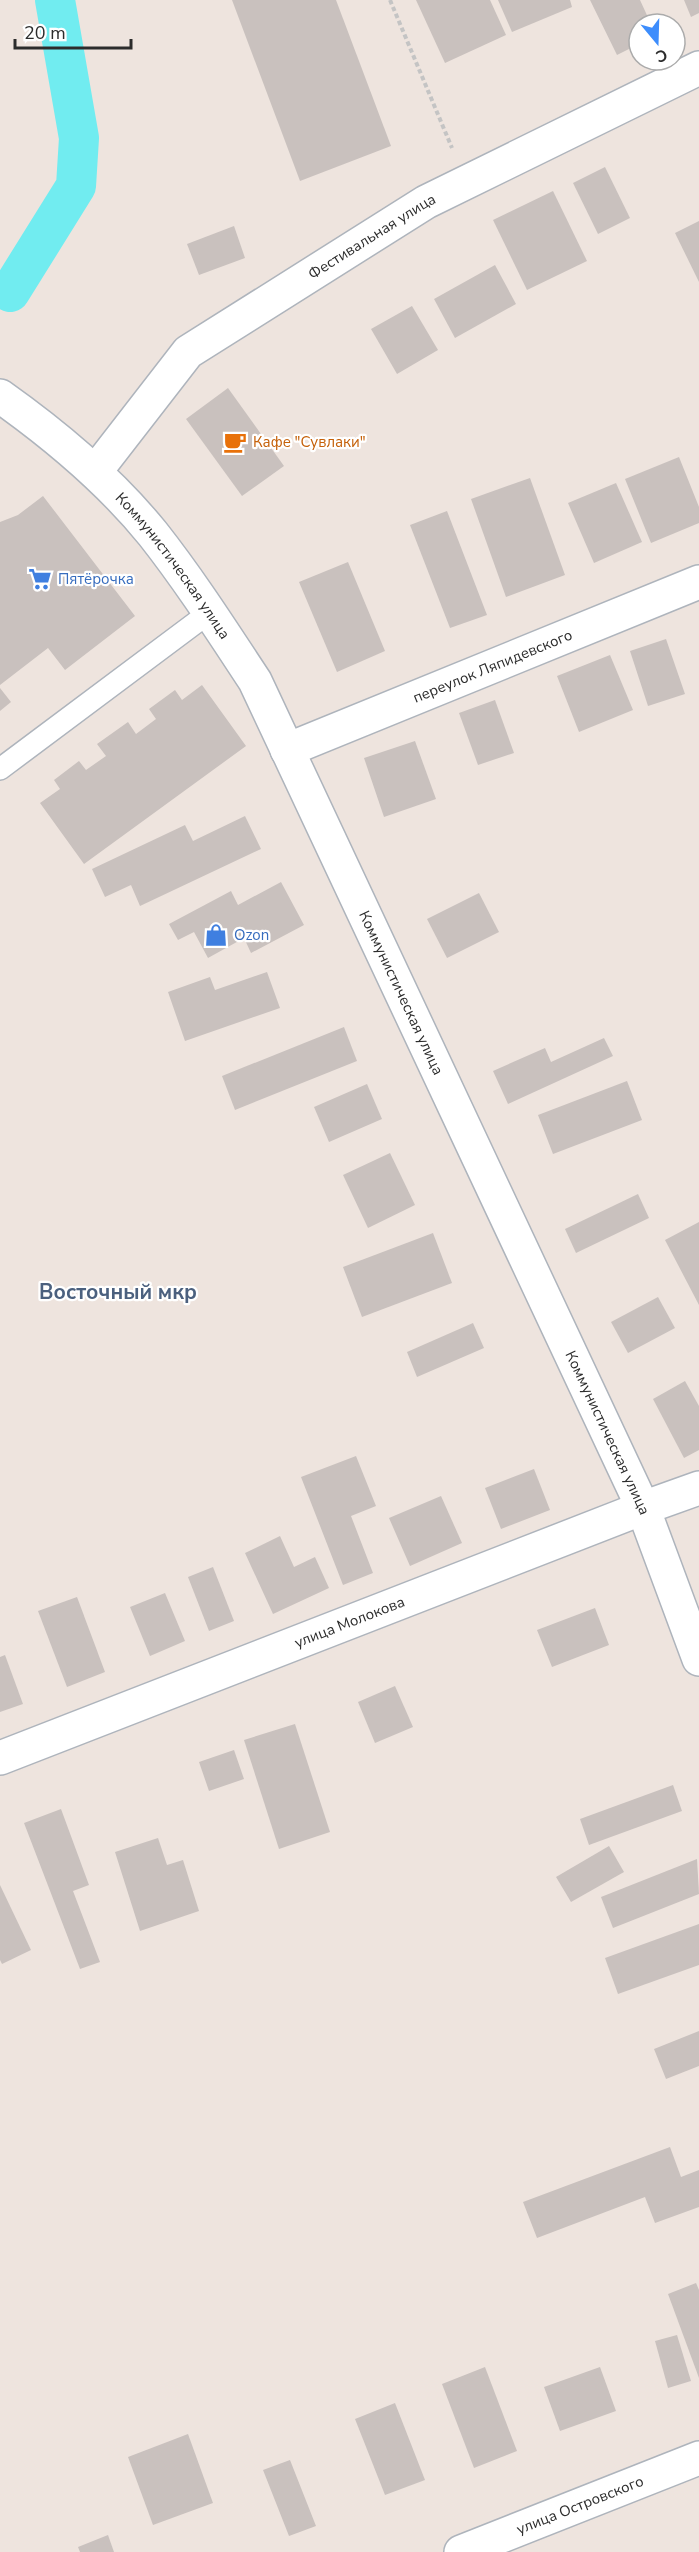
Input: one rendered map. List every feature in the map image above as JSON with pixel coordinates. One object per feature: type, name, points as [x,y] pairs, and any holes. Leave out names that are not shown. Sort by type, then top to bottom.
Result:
[{"type":"street","name":"Фестивальная улица","points":[[95,472],[188,352],[426,202],[699,68]]},
{"type":"street","name":"Коммунистическая улица","points":[[0,396],[95,472],[152,533],[210,612],[255,681],[643,1508],[699,1659]]},
{"type":"street","name":"переулок Ляпидевского","points":[[287,750],[699,582]]},
{"type":"street","name":"улица Молокова","points":[[0,1758],[699,1488]]},
{"type":"street","name":"улица Островского","points":[[461,2552],[699,2458]]},
{"type":"lane","points":[[0,769],[210,612]]},
{"type":"path","points":[[390,0],[466,182]]},
{"type":"building","points":[[232,0],[336,0],[391,146],[300,181]]},
{"type":"building","points":[[416,0],[490,0],[506,35],[445,63]]},
{"type":"building","points":[[498,0],[570,0],[572,7],[512,32]]},
{"type":"building","points":[[590,0],[640,0],[646,12],[627,12],[627,50],[617,55]]},
{"type":"building","points":[[684,0],[699,0],[699,13],[691,17]]},
{"type":"building","points":[[605,167],[630,218],[598,234],[573,183]]},
{"type":"building","points":[[553,191],[587,261],[527,290],[493,220]]},
{"type":"building","points":[[699,221],[699,282],[675,233]]},
{"type":"building","points":[[234,226],[245,258],[199,275],[187,244]]},
{"type":"building","points":[[495,265],[516,304],[455,338],[434,299]]},
{"type":"building","points":[[412,306],[438,350],[397,374],[371,329]]},
{"type":"building","name":"Кафе \"Сувлаки\"","points":[[228,388],[284,466],[242,496],[186,419]]},
{"type":"building","points":[[679,457],[699,507],[699,523],[651,543],[625,479]]},
{"type":"building","points":[[530,478],[565,575],[506,597],[471,499]]},
{"type":"building","points":[[616,483],[642,542],[594,563],[568,503]]},
{"type":"building","points":[[43,496],[135,616],[65,670],[48,648],[0,685],[0,522],[18,515]]},
{"type":"building","points":[[447,511],[487,615],[450,628],[410,525]]},
{"type":"building","points":[[348,562],[385,651],[337,672],[299,582]]},
{"type":"building","points":[[666,639],[685,694],[648,706],[630,651]]},
{"type":"building","points":[[610,655],[633,710],[579,732],[557,676]]},
{"type":"building","points":[[202,685],[246,746],[84,864],[40,803],[60,789],[54,780],[79,761],[86,770],[106,756],[97,744],[128,722],[136,734],[156,719],[149,709],[175,690],[182,700]]},
{"type":"building","points":[[0,688],[11,702],[0,711]]},
{"type":"building","points":[[495,700],[514,753],[478,765],[459,713]]},
{"type":"building","points":[[415,741],[436,799],[384,817],[364,758]]},
{"type":"building","points":[[245,816],[261,849],[140,906],[131,885],[105,897],[92,869],[185,825],[193,841]]},
{"type":"building","points":[[281,882],[304,925],[251,953],[244,938],[208,958],[194,932],[178,940],[169,924],[231,891],[238,905]]},
{"type":"building","points":[[479,893],[499,932],[447,958],[427,919]]},
{"type":"building","points":[[267,972],[280,1008],[185,1041],[168,992],[210,977],[215,990]]},
{"type":"building","points":[[344,1027],[357,1061],[235,1110],[222,1076]]},
{"type":"building","points":[[604,1038],[613,1056],[508,1104],[493,1071],[545,1048],[551,1062]]},
{"type":"building","points":[[627,1081],[642,1120],[553,1154],[538,1115]]},
{"type":"building","points":[[367,1084],[382,1119],[329,1142],[314,1107]]},
{"type":"building","points":[[390,1153],[415,1205],[368,1228],[343,1175]]},
{"type":"building","points":[[638,1194],[649,1218],[576,1253],[565,1229]]},
{"type":"building","points":[[699,1222],[699,1305],[665,1240]]},
{"type":"building","points":[[433,1233],[452,1283],[362,1317],[343,1267]]},
{"type":"building","points":[[658,1297],[675,1328],[628,1353],[611,1322]]},
{"type":"building","points":[[473,1323],[484,1348],[417,1377],[407,1352]]},
{"type":"building","points":[[685,1381],[699,1406],[699,1450],[684,1458],[653,1399]]},
{"type":"building","points":[[356,1456],[376,1506],[351,1516],[373,1573],[343,1585],[301,1477]]},
{"type":"building","points":[[534,1469],[550,1510],[501,1529],[485,1488]]},
{"type":"building","points":[[441,1496],[462,1543],[410,1566],[389,1518]]},
{"type":"building","points":[[280,1536],[294,1567],[315,1557],[329,1588],[273,1614],[245,1553]]},
{"type":"building","points":[[213,1567],[234,1621],[209,1631],[188,1577]]},
{"type":"building","points":[[165,1593],[185,1641],[150,1656],[130,1607]]},
{"type":"building","points":[[77,1597],[105,1672],[67,1687],[38,1611]]},
{"type":"building","points":[[595,1608],[609,1645],[552,1667],[537,1630]]},
{"type":"building","points":[[5,1655],[23,1704],[0,1712],[0,1657]]},
{"type":"building","points":[[395,1686],[413,1727],[375,1743],[358,1702]]},
{"type":"building","points":[[295,1724],[330,1832],[279,1849],[244,1740]]},
{"type":"building","points":[[234,1750],[244,1779],[209,1791],[199,1762]]},
{"type":"building","points":[[673,1785],[682,1811],[589,1845],[580,1819]]},
{"type":"building","points":[[61,1809],[89,1885],[73,1891],[100,1962],[80,1969],[24,1823]]},
{"type":"building","points":[[158,1838],[167,1865],[183,1860],[199,1911],[140,1931],[115,1852]]},
{"type":"building","points":[[609,1846],[624,1872],[571,1902],[556,1877]]},
{"type":"building","points":[[697,1859],[699,1894],[613,1928],[601,1897]]},
{"type":"building","points":[[0,1885],[31,1950],[2,1964],[0,1960]]},
{"type":"building","points":[[699,1924],[699,1965],[618,1994],[605,1958]]},
{"type":"building","points":[[699,2031],[699,2066],[666,2079],[654,2049]]},
{"type":"building","points":[[670,2147],[681,2177],[699,2170],[699,2207],[655,2223],[645,2197],[537,2238],[523,2202]]},
{"type":"building","points":[[696,2283],[699,2290],[699,2378],[668,2294]]},
{"type":"building","points":[[677,2335],[691,2381],[668,2388],[655,2341]]},
{"type":"building","points":[[485,2367],[517,2451],[474,2468],[442,2384]]},
{"type":"building","points":[[600,2367],[616,2411],[560,2431],[544,2387]]},
{"type":"building","points":[[395,2403],[425,2480],[385,2495],[355,2419]]},
{"type":"building","points":[[188,2434],[213,2503],[153,2525],[128,2457]]},
{"type":"building","points":[[290,2460],[316,2526],[289,2536],[263,2470]]},
{"type":"building","points":[[108,2535],[114,2552],[80,2552],[78,2547]]},
{"type":"waterway","points":[[10,292],[76,186],[79,138],[55,0]]},
{"type":"place","name":"Кафе \"Сувлаки\"","points":[[235,442]]},
{"type":"place","name":"Пятёрочка","points":[[40,579]]},
{"type":"place","name":"Ozon","points":[[216,935]]},
{"type":"district","name":"Восточный мкр","points":[[118,1292]]}]
